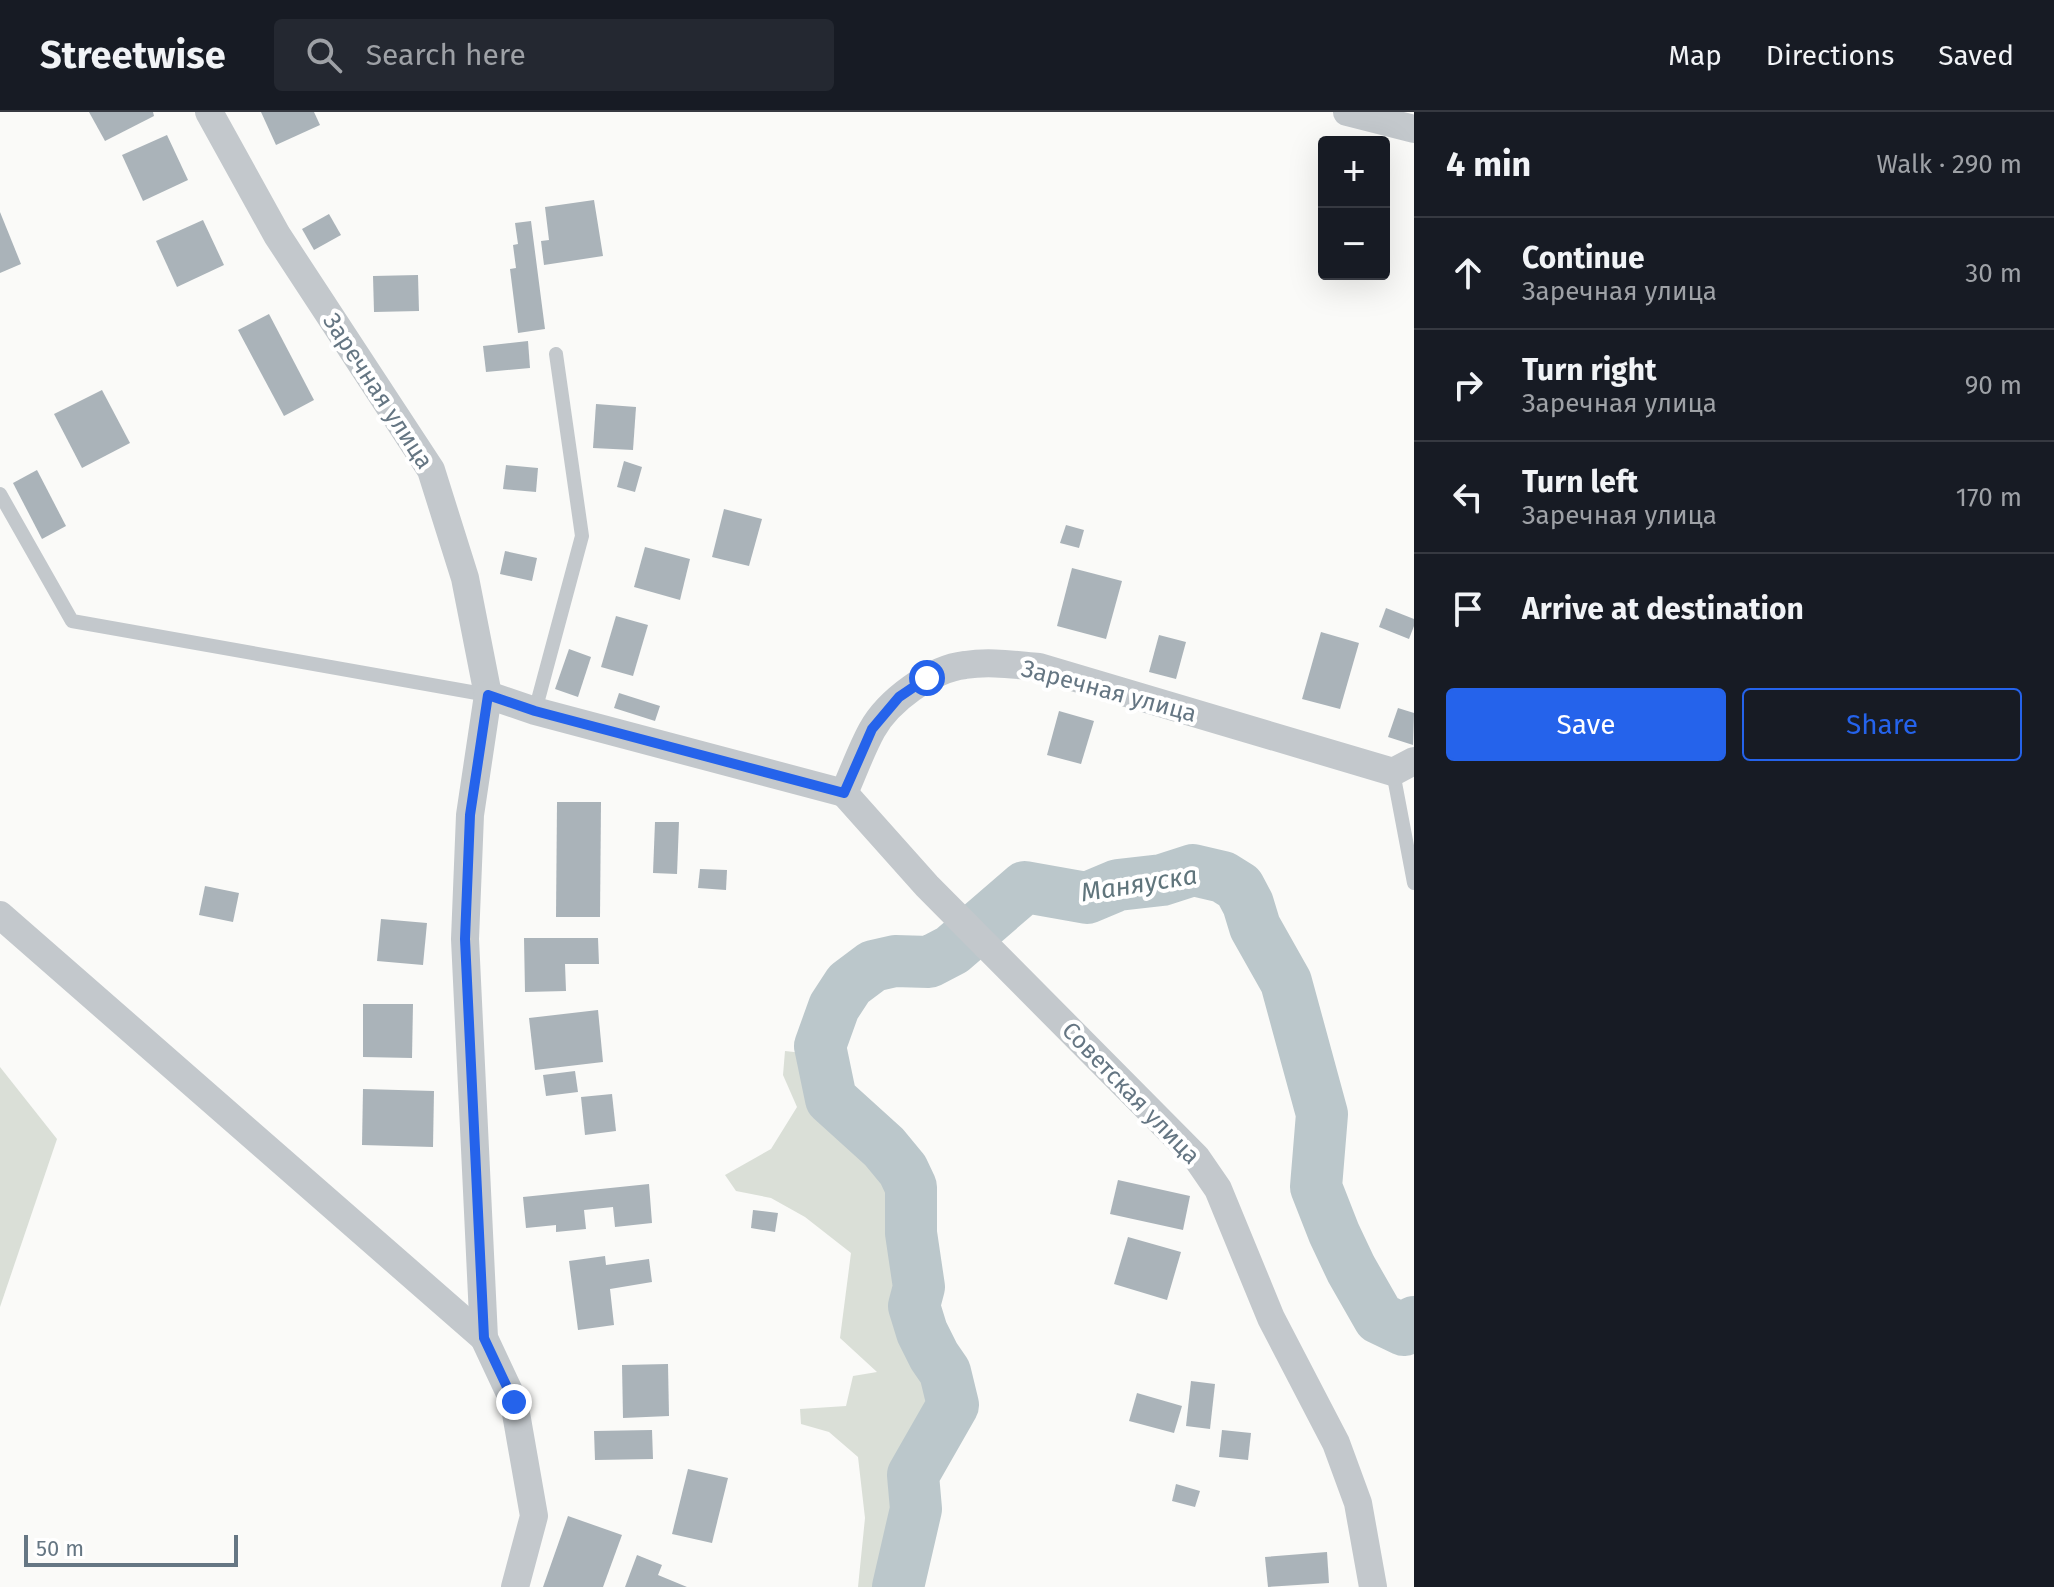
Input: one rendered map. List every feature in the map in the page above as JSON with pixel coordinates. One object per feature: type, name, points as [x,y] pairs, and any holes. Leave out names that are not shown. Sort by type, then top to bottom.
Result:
[{"type":"street","name":"Заречная улица","points":[[209,112],[277,235],[431,470],[465,578],[488,695],[470,815],[465,939],[484,1338],[514,1402],[534,1516],[515,1587]]},
{"type":"street","points":[[1347,112],[1414,129]]},
{"type":"street","name":"Заречная улица","points":[[844,793],[872,729],[899,697],[927,678],[963,665],[1039,667],[1403,767]]},
{"type":"street","points":[[488,695],[535,711],[844,793]]},
{"type":"street","name":"Советская улица","points":[[844,793],[927,886],[1196,1157],[1218,1189],[1271,1318],[1336,1443],[1358,1503],[1373,1587]]},
{"type":"street","points":[[0,915],[484,1338]]},
{"type":"lane","points":[[535,711],[582,536],[556,354]]},
{"type":"lane","points":[[0,494],[72,621],[488,695]]},
{"type":"lane","points":[[1403,767],[1414,883]]},
{"type":"shaded area","points":[[785,1051],[812,1054],[822,1059],[830,1113],[840,1126],[885,1166],[902,1201],[945,1388],[916,1587],[858,1587],[865,1518],[858,1457],[829,1432],[801,1424],[800,1409],[846,1406],[853,1376],[877,1372],[840,1338],[851,1253],[805,1217],[771,1198],[736,1191],[725,1175],[771,1149],[797,1107],[783,1075]]},
{"type":"shaded area","points":[[0,1067],[57,1139],[0,1307]]},
{"type":"building","points":[[89,112],[153,112],[154,116],[105,141]]},
{"type":"building","points":[[261,112],[314,112],[320,125],[276,145]]},
{"type":"building","points":[[167,135],[188,180],[143,201],[122,155]]},
{"type":"building","points":[[594,200],[603,256],[544,265],[541,241],[549,240],[545,207]]},
{"type":"building","points":[[0,212],[21,264],[0,273]]},
{"type":"building","points":[[329,214],[341,235],[314,250],[302,229]]},
{"type":"building","points":[[203,220],[224,265],[177,287],[156,241]]},
{"type":"building","points":[[531,221],[545,329],[518,333],[510,269],[516,268],[513,245],[518,244],[515,223]]},
{"type":"building","points":[[418,275],[419,311],[374,312],[373,276]]},
{"type":"building","points":[[269,314],[314,400],[284,416],[238,330]]},
{"type":"building","points":[[528,341],[530,368],[486,372],[483,346]]},
{"type":"building","points":[[102,390],[130,443],[82,468],[54,414]]},
{"type":"building","points":[[596,404],[636,407],[633,450],[593,448]]},
{"type":"building","points":[[624,461],[642,467],[635,492],[617,487]]},
{"type":"building","points":[[506,465],[538,468],[536,492],[503,489]]},
{"type":"building","points":[[37,470],[66,526],[42,539],[13,483]]},
{"type":"building","points":[[724,509],[762,519],[749,566],[712,557]]},
{"type":"building","points":[[1066,525],[1084,530],[1079,548],[1060,543]]},
{"type":"building","points":[[645,547],[690,559],[680,600],[634,587]]},
{"type":"building","points":[[505,551],[537,558],[532,581],[500,574]]},
{"type":"building","points":[[1072,568],[1122,581],[1106,639],[1057,626]]},
{"type":"building","points":[[1386,608],[1414,619],[1409,639],[1379,627]]},
{"type":"building","points":[[616,616],[648,625],[633,676],[601,667]]},
{"type":"building","points":[[1321,632],[1359,643],[1340,709],[1302,699]]},
{"type":"building","points":[[1159,635],[1186,642],[1176,679],[1149,672]]},
{"type":"building","points":[[569,649],[591,657],[578,697],[555,689]]},
{"type":"building","points":[[619,693],[660,706],[655,721],[614,708]]},
{"type":"building","points":[[1398,708],[1414,713],[1413,745],[1388,737]]},
{"type":"building","points":[[1059,711],[1094,721],[1081,764],[1047,755]]},
{"type":"building","points":[[557,802],[601,802],[600,917],[556,917]]},
{"type":"building","points":[[655,822],[679,822],[677,874],[653,873]]},
{"type":"building","points":[[700,869],[727,870],[726,890],[698,888]]},
{"type":"building","points":[[205,886],[239,893],[233,922],[199,915]]},
{"type":"building","points":[[381,919],[427,923],[423,965],[377,961]]},
{"type":"building","points":[[524,938],[598,938],[599,964],[565,964],[566,991],[525,992]]},
{"type":"building","points":[[363,1004],[413,1004],[412,1058],[363,1057]]},
{"type":"building","points":[[598,1010],[603,1062],[535,1070],[529,1018]]},
{"type":"building","points":[[575,1071],[578,1092],[546,1096],[543,1075]]},
{"type":"building","points":[[363,1089],[434,1091],[433,1147],[362,1145]]},
{"type":"building","points":[[612,1094],[616,1131],[585,1135],[581,1097]]},
{"type":"building","points":[[1118,1180],[1190,1196],[1183,1230],[1110,1214]]},
{"type":"building","points":[[649,1184],[652,1223],[615,1227],[613,1207],[584,1210],[586,1229],[556,1232],[556,1225],[526,1228],[523,1197]]},
{"type":"building","points":[[753,1210],[778,1213],[775,1232],[751,1228]]},
{"type":"building","points":[[1128,1237],[1181,1252],[1167,1300],[1114,1284]]},
{"type":"building","points":[[605,1256],[606,1265],[649,1259],[652,1282],[610,1289],[614,1325],[578,1330],[569,1261]]},
{"type":"building","points":[[668,1364],[669,1416],[623,1418],[622,1365]]},
{"type":"building","points":[[1191,1381],[1215,1384],[1210,1429],[1186,1426]]},
{"type":"building","points":[[1137,1393],[1182,1406],[1174,1433],[1129,1421]]},
{"type":"building","points":[[652,1430],[653,1459],[595,1460],[594,1431]]},
{"type":"building","points":[[1222,1430],[1251,1433],[1248,1460],[1219,1457]]},
{"type":"building","points":[[688,1469],[728,1478],[712,1543],[672,1534]]},
{"type":"building","points":[[1176,1484],[1200,1491],[1195,1507],[1172,1501]]},
{"type":"building","points":[[568,1516],[622,1535],[603,1587],[543,1587]]},
{"type":"building","points":[[1327,1552],[1329,1583],[1268,1587],[1265,1557]]},
{"type":"building","points":[[637,1555],[662,1565],[658,1575],[687,1587],[625,1587]]},
{"type":"waterway","name":"Маняуска","points":[[898,1587],[916,1509],[913,1475],[953,1405],[945,1372],[922,1332],[914,1306],[919,1287],[911,1233],[911,1187],[903,1170],[884,1147],[831,1099],[820,1046],[834,1007],[849,984],[873,966],[895,961],[929,962],[952,950],[1025,887],[1087,898],[1118,885],[1162,880],[1193,870],[1223,877],[1239,887],[1255,927],[1286,982],[1322,1114],[1316,1187],[1334,1233],[1379,1318],[1404,1330],[1414,1322]]},
{"type":"route","points":[[514,1402],[484,1338],[465,939],[470,815],[488,695],[535,711],[844,793],[872,729],[899,697],[927,678]]}]
